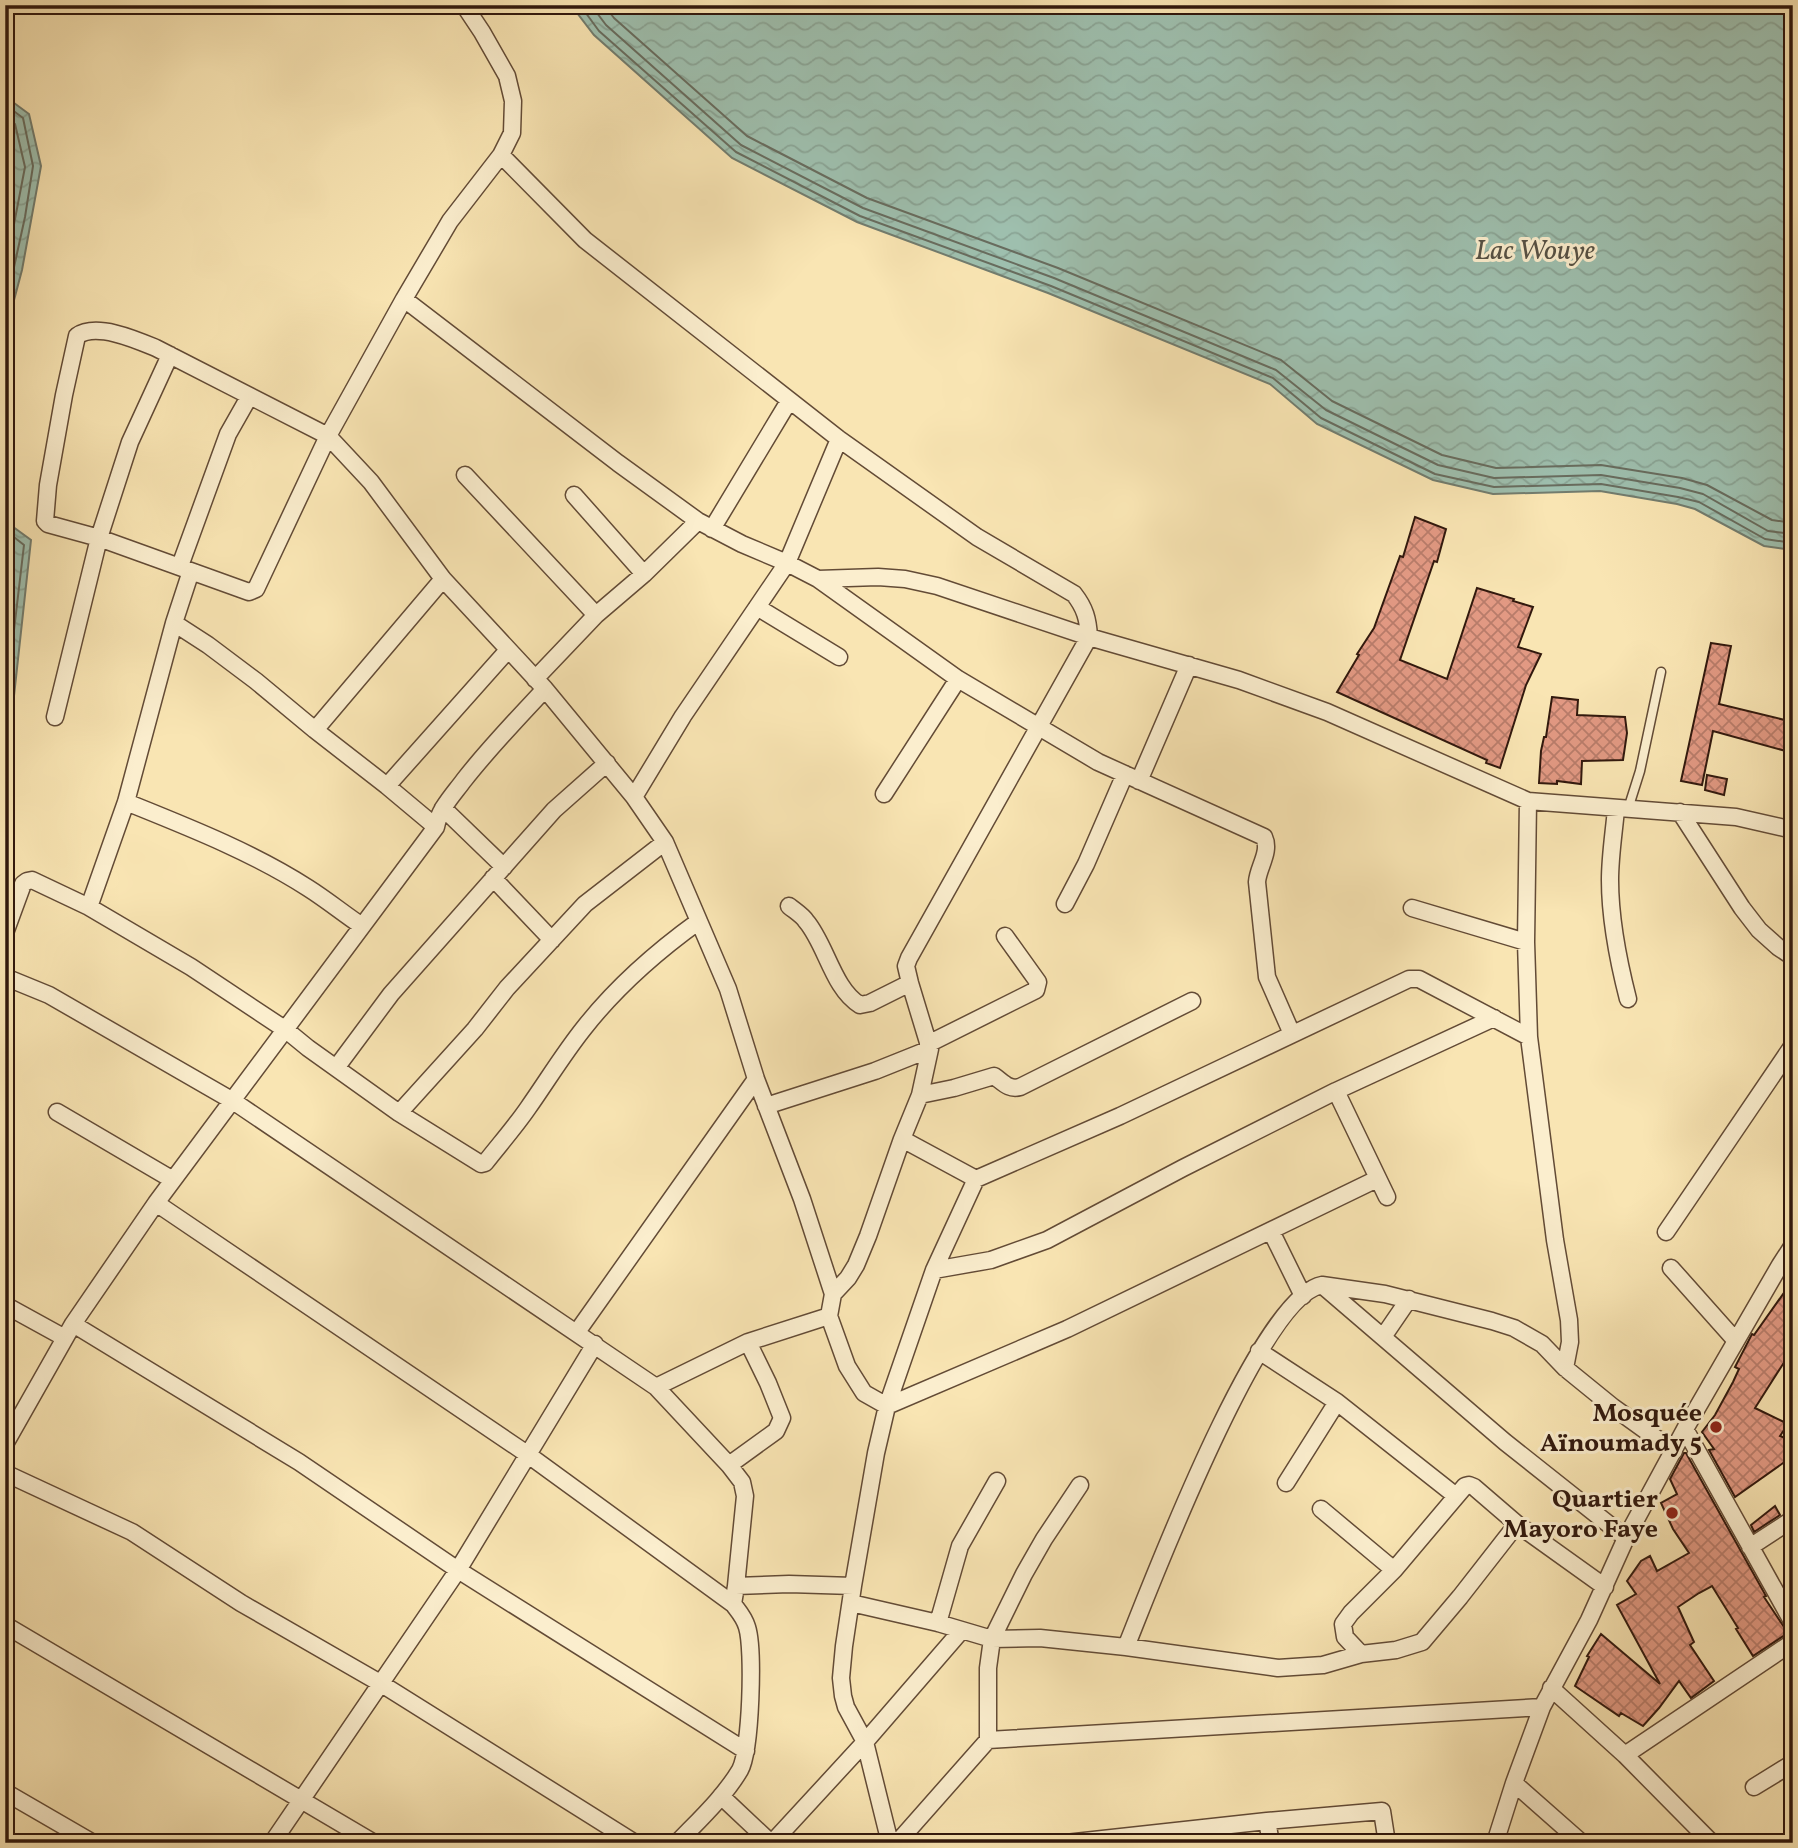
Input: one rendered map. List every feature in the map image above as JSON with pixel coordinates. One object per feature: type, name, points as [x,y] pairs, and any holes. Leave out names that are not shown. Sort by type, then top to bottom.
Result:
[{"type":"street","points":[[464,5],[507,75],[514,114],[512,133],[501,155],[450,221],[404,299],[328,436],[256,589],[249,592],[99,538],[48,524],[44,518],[64,395],[77,336],[84,331],[127,336],[170,355],[328,436],[371,482],[443,579],[540,684],[607,763],[665,842],[728,989],[756,1079],[802,1199],[833,1294],[829,1316],[847,1366],[863,1393],[887,1406]]},
{"type":"street","points":[[501,155],[585,240],[839,439],[977,537],[1074,594],[1083,605],[1088,621],[1089,637],[909,958],[906,966],[929,1047],[920,1095],[856,1265],[833,1294]]},
{"type":"street","points":[[404,299],[585,438],[705,525],[818,579],[958,679],[1098,762],[1264,837],[1267,843],[1266,851],[1257,882],[1266,977],[1293,1034]]},
{"type":"street","points":[[55,717],[99,538],[130,442],[170,355]]},
{"type":"street","points":[[89,907],[126,802],[174,622],[185,569],[228,434],[249,397]]},
{"type":"street","points":[[5,1444],[65,1338],[156,1203],[436,827],[443,808],[596,615],[705,525],[789,401]]},
{"type":"street","points":[[634,797],[683,716],[787,563],[839,439]]},
{"type":"street","points":[[465,475],[596,615]]},
{"type":"street","points":[[574,495],[644,574]]},
{"type":"street","points":[[818,579],[878,577],[937,586],[1089,637],[1239,680],[1327,712],[1528,802],[1736,817],[1793,830]]},
{"type":"street","points":[[315,730],[443,579]]},
{"type":"street","points":[[757,607],[839,657]]},
{"type":"street","points":[[174,622],[247,674],[436,827]]},
{"type":"street","points":[[387,786],[508,650]]},
{"type":"street","points":[[1065,904],[1189,665]]},
{"type":"street","points":[[884,794],[958,679]]},
{"type":"street","points":[[336,1068],[391,994],[498,873],[554,810],[607,763]]},
{"type":"street","points":[[126,802],[206,835],[261,862],[308,888],[362,926]]},
{"type":"street","points":[[1528,802],[1526,942],[1529,1037],[1555,1240],[1569,1320],[1570,1342],[1565,1368]]},
{"type":"street","points":[[443,808],[552,940]]},
{"type":"street","points":[[1623,809],[1610,878],[1611,917],[1628,999]]},
{"type":"street","points":[[1679,812],[1759,930],[1793,957]]},
{"type":"street","points":[[399,1112],[475,1029],[507,988],[589,901],[665,842]]},
{"type":"street","points":[[5,933],[23,884],[27,881],[32,880],[89,907],[191,967],[286,1030],[399,1112],[478,1163],[485,1163],[604,1005],[635,971],[699,921]]},
{"type":"street","points":[[789,906],[810,926],[842,986],[860,1006],[910,983]]},
{"type":"street","points":[[1412,908],[1526,942]]},
{"type":"street","points":[[766,1106],[875,1071],[929,1047],[1036,990],[1038,982],[1005,936]]},
{"type":"street","points":[[5,977],[49,995],[233,1101],[656,1387],[742,1482],[745,1496],[733,1604]]},
{"type":"street","points":[[890,1843],[865,1742],[846,1707],[841,1678],[850,1603],[876,1453],[887,1406],[934,1270],[976,1179],[1120,1116],[1409,979],[1414,978],[1529,1037]]},
{"type":"street","points":[[920,1095],[994,1076],[1008,1088],[1020,1087],[1192,1001]]},
{"type":"street","points":[[934,1270],[991,1260],[1047,1240],[1336,1091],[1494,1018]]},
{"type":"street","points":[[1666,1232],[1793,1045]]},
{"type":"street","points":[[577,1332],[756,1079]]},
{"type":"street","points":[[1336,1091],[1387,1197]]},
{"type":"street","points":[[57,1112],[173,1180]]},
{"type":"street","points":[[902,1139],[976,1179]]},
{"type":"street","points":[[887,1406],[1067,1329],[1377,1179]]},
{"type":"street","points":[[156,1203],[527,1454],[733,1604],[743,1616],[748,1629],[752,1658],[746,1751],[741,1768],[721,1796],[677,1843]]},
{"type":"street","points":[[1271,1231],[1303,1296]]},
{"type":"street","points":[[1495,1843],[1542,1707],[1605,1587],[1626,1538],[1736,1341],[1786,1266],[1793,1245]]},
{"type":"street","points":[[1671,1268],[1736,1341]]},
{"type":"street","points":[[1126,1647],[1210,1445],[1259,1352],[1288,1311],[1311,1289],[1322,1285],[1409,1299],[1514,1328],[1542,1344],[1565,1368],[1613,1407],[1674,1451]]},
{"type":"street","points":[[1322,1285],[1505,1441],[1626,1538]]},
{"type":"street","points":[[1383,1337],[1409,1299]]},
{"type":"street","points":[[5,1305],[65,1338]]},
{"type":"street","points":[[656,1387],[748,1342],[829,1316]]},
{"type":"street","points":[[74,1324],[317,1474],[458,1570],[746,1751]]},
{"type":"street","points":[[729,1465],[776,1431],[782,1419],[748,1342]]},
{"type":"street","points":[[272,1843],[458,1570],[595,1344]]},
{"type":"street","points":[[1259,1352],[1337,1402],[1457,1496]]},
{"type":"street","points":[[1286,1483],[1337,1402]]},
{"type":"street","points":[[1685,1429],[1793,1623]]},
{"type":"street","points":[[5,1473],[132,1532],[241,1603],[380,1684],[635,1843]]},
{"type":"street","points":[[939,1623],[960,1546],[997,1481]]},
{"type":"street","points":[[897,1843],[988,1740],[988,1668],[992,1639],[1044,1539],[1080,1485]]},
{"type":"street","points":[[1361,1654],[1345,1637],[1343,1624],[1394,1570],[1465,1486],[1475,1487],[1517,1524],[1605,1587]]},
{"type":"street","points":[[1321,1509],[1394,1570]]},
{"type":"street","points":[[1750,1547],[1793,1519]]},
{"type":"street","points":[[850,1603],[939,1623],[992,1639],[1040,1638],[1278,1668],[1323,1665],[1361,1654],[1396,1650],[1422,1642],[1517,1524]]},
{"type":"street","points":[[736,1586],[853,1586]]},
{"type":"street","points":[[5,1625],[374,1843]]},
{"type":"street","points":[[721,1796],[771,1843],[865,1742],[961,1631]]},
{"type":"street","points":[[1625,1755],[1793,1642]]},
{"type":"street","points":[[1552,1688],[1625,1755],[1712,1843]]},
{"type":"street","points":[[988,1740],[1542,1707]]},
{"type":"street","points":[[1754,1787],[1793,1762]]},
{"type":"street","points":[[1514,1783],[1582,1843]]},
{"type":"street","points":[[5,1792],[93,1843]]},
{"type":"street","points":[[1066,1843],[1382,1811],[1387,1843]]},
{"type":"street","points":[[1267,1821],[1270,1843]]},
{"type":"lane","points":[[1623,809],[1640,771],[1661,672]]},
{"type":"water","name":"Lac Wouye","points":[[571,5],[1793,5],[1793,550],[1764,546],[1695,509],[1677,504],[1600,491],[1493,494],[1433,480],[1317,424],[1270,384],[1048,293],[857,222],[732,158],[594,35]]},
{"type":"water","points":[[10,100],[29,114],[41,166],[22,270],[13,304],[5,310],[5,103]]},
{"type":"water","points":[[5,521],[31,540],[13,705],[5,730]]},
{"type":"building","points":[[1415,517],[1446,529],[1437,562],[1434,561],[1400,660],[1447,679],[1477,588],[1533,607],[1518,647],[1541,654],[1526,685],[1500,768],[1337,692],[1374,628],[1400,556],[1403,557]]},
{"type":"building","points":[[1711,643],[1731,646],[1719,704],[1793,722],[1793,753],[1713,731],[1702,785],[1681,781]]},
{"type":"building","points":[[1552,697],[1578,700],[1577,715],[1625,717],[1627,733],[1623,760],[1582,761],[1581,784],[1557,781],[1557,784],[1539,783],[1541,751],[1546,737]]},
{"type":"building","points":[[1707,775],[1727,779],[1724,795],[1705,790]]},
{"type":"building","points":[[1793,1280],[1793,1370],[1783,1364],[1755,1408],[1788,1424],[1780,1436],[1793,1441],[1793,1456],[1735,1497],[1709,1450],[1714,1449],[1702,1432],[1733,1382],[1739,1369],[1735,1367],[1752,1334],[1754,1335]]},
{"type":"building","points":[[1684,1453],[1766,1596],[1764,1597],[1788,1633],[1753,1656],[1712,1586],[1699,1593],[1678,1607],[1694,1642],[1690,1645],[1714,1681],[1691,1698],[1679,1681],[1643,1726],[1621,1713],[1619,1716],[1575,1686],[1589,1657],[1587,1656],[1601,1634],[1660,1684],[1617,1605],[1636,1594],[1627,1581],[1641,1561],[1650,1556],[1657,1571],[1689,1553],[1673,1529],[1661,1503],[1677,1494],[1670,1479]]},
{"type":"building","points":[[1775,1506],[1780,1515],[1754,1532],[1751,1525]]},
{"type":"place","name":"Mosquée Aïnoumady 5","points":[[1716,1427]]},
{"type":"place","name":"Quartier Mayoro Faye","points":[[1672,1513]]}]
